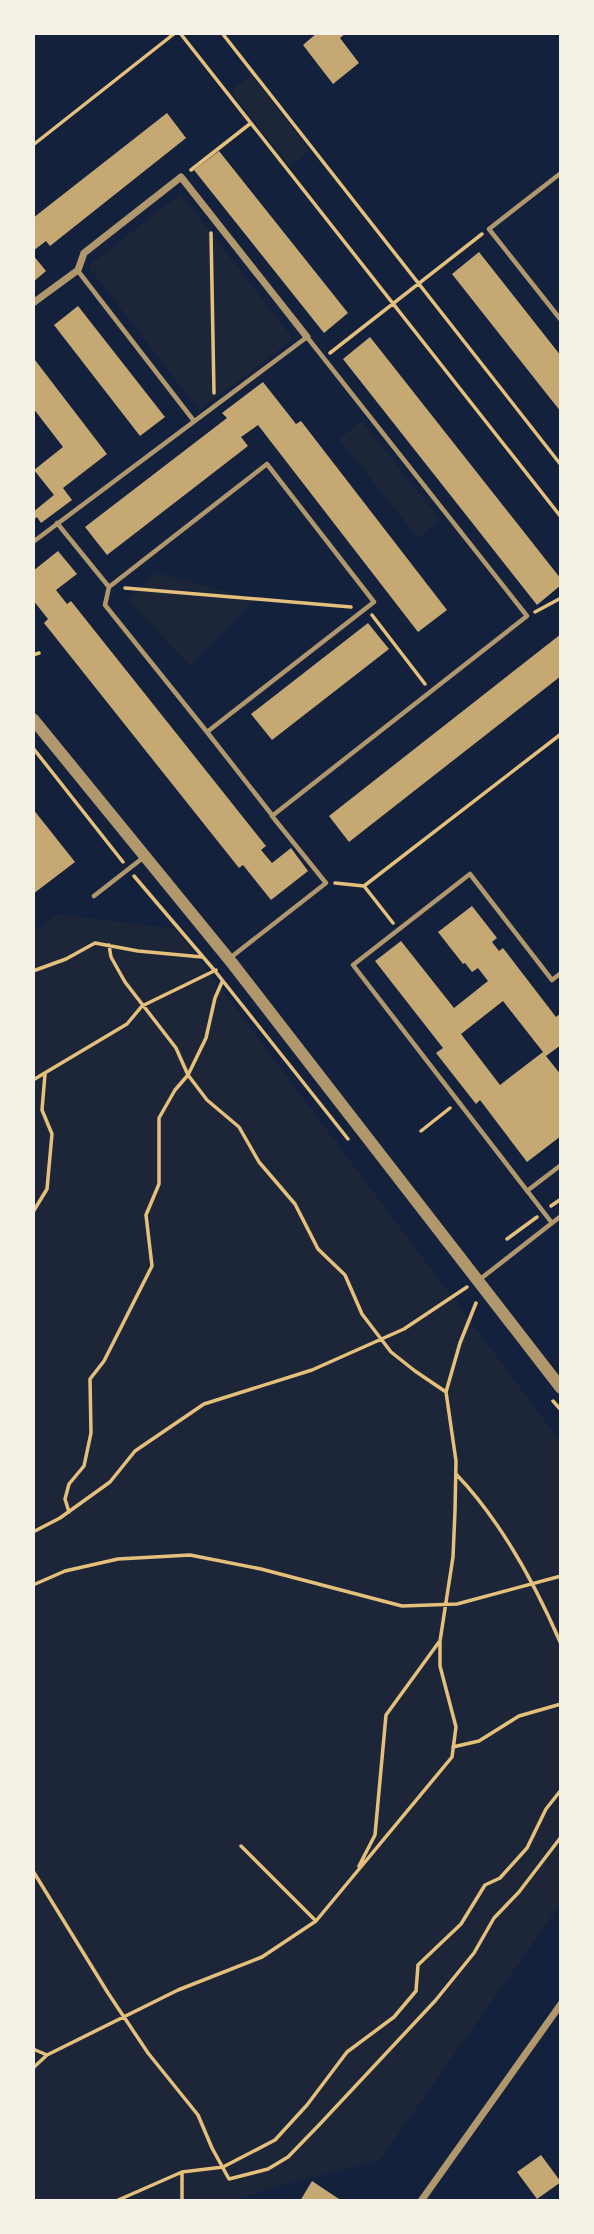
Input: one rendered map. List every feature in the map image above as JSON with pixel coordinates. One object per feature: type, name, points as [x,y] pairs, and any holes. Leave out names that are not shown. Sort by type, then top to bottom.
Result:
[{"type":"street","points":[[33,303],[78,270],[84,253],[181,177],[307,337]]},
{"type":"street","points":[[33,719],[233,964],[561,1388]]},
{"type":"street","points":[[421,2201],[561,2004]]},
{"type":"lane","points":[[561,173],[489,229],[561,320]]},
{"type":"lane","points":[[78,270],[194,421]]},
{"type":"lane","points":[[33,542],[307,337],[527,616],[272,816]]},
{"type":"lane","points":[[207,732],[374,602],[267,464],[109,587],[105,604],[326,883],[233,964]]},
{"type":"lane","points":[[57,523],[109,587]]},
{"type":"lane","points":[[94,896],[145,856]]},
{"type":"lane","points":[[552,1223],[353,965],[470,874],[552,979],[561,973]]},
{"type":"lane","points":[[527,1191],[561,1165]]},
{"type":"lane","points":[[478,1280],[561,1216]]},
{"type":"path","points":[[33,145],[175,33]]},
{"type":"path","points":[[180,33],[561,517]]},
{"type":"path","points":[[222,33],[561,465]]},
{"type":"path","points":[[181,177],[251,123]]},
{"type":"path","points":[[210,215],[214,406]]},
{"type":"path","points":[[323,358],[489,229]]},
{"type":"path","points":[[109,587],[366,608],[431,691]]},
{"type":"path","points":[[527,616],[561,598]]},
{"type":"path","points":[[33,655],[39,653]]},
{"type":"path","points":[[326,883],[364,886],[561,734]]},
{"type":"path","points":[[33,748],[353,1145]]},
{"type":"path","points":[[364,886],[398,930]]},
{"type":"path","points":[[33,971],[66,959],[95,943],[138,951],[203,957],[233,964]]},
{"type":"path","points":[[109,945],[111,957],[142,1006],[176,1048],[188,1075],[207,1100],[239,1127],[259,1162],[295,1204],[318,1249],[345,1275],[362,1314],[391,1352],[446,1392]]},
{"type":"path","points":[[33,1080],[127,1024],[142,1006],[233,964]]},
{"type":"path","points":[[69,1511],[65,1499],[69,1484],[84,1466],[91,1433],[90,1379],[104,1361],[152,1266],[146,1215],[159,1184],[159,1118],[175,1090],[188,1075],[206,1038],[215,998],[233,964]]},
{"type":"path","points":[[33,1212],[47,1189],[52,1134],[42,1110],[45,1074]]},
{"type":"path","points":[[421,1131],[458,1102]]},
{"type":"path","points":[[33,1532],[110,1482],[135,1451],[204,1404],[312,1370],[382,1339],[404,1329],[478,1280]]},
{"type":"path","points":[[465,1288],[485,1312]]},
{"type":"path","points":[[33,2068],[47,2055],[124,2016],[178,1990],[262,1957],[316,1921],[452,1757],[456,1727],[440,1666],[440,1641],[453,1557],[456,1473],[446,1392],[460,1343],[477,1301]]},
{"type":"path","points":[[552,1399],[561,1410]]},
{"type":"path","points":[[456,1473],[475,1493],[533,1584],[561,1644]]},
{"type":"path","points":[[33,1585],[65,1571],[118,1559],[190,1555],[261,1569],[402,1606],[457,1604],[561,1576]]},
{"type":"path","points":[[357,1871],[375,1835],[387,1715],[440,1641]]},
{"type":"path","points":[[453,1747],[479,1741],[519,1716],[561,1704]]},
{"type":"path","points":[[116,2201],[182,2172],[223,2167],[275,2140],[307,2105],[348,2052],[394,2017],[416,1991],[418,1965],[461,1924],[485,1885],[500,1878],[527,1848],[546,1809],[561,1790]]},
{"type":"path","points":[[33,1871],[148,2053],[198,2115],[229,2179],[268,2169],[288,2157],[435,2001],[474,1953],[494,1918],[519,1892],[561,1837]]},
{"type":"path","points":[[241,1846],[316,1921]]},
{"type":"path","points":[[33,2049],[47,2055]]},
{"type":"path","points":[[182,2172],[182,2201]]},
{"type":"shaded area","points":[[251,75],[310,151],[290,166],[231,91]]},
{"type":"shaded area","points":[[181,194],[293,339],[199,410],[88,266]]},
{"type":"shaded area","points":[[362,421],[440,520],[418,538],[339,439]]},
{"type":"shaded area","points":[[155,572],[255,600],[190,666],[128,600]]},
{"type":"shaded area","points":[[57,914],[176,929],[561,1442],[561,1903],[379,2161],[267,2189],[233,2201],[33,2201],[33,931]]},
{"type":"building","points":[[317,33],[346,33],[340,38],[359,63],[333,84],[303,45]]},
{"type":"building","points":[[167,113],[186,138],[50,246],[46,241],[33,251],[33,218]]},
{"type":"building","points":[[219,151],[348,313],[324,333],[194,170]]},
{"type":"building","points":[[479,252],[561,356],[561,412],[452,274]]},
{"type":"building","points":[[33,255],[46,271],[33,282]]},
{"type":"building","points":[[78,306],[165,417],[140,436],[54,325]]},
{"type":"building","points":[[370,337],[561,579],[561,585],[537,605],[343,359]]},
{"type":"building","points":[[35,360],[107,454],[63,488],[72,500],[41,523],[37,517],[33,520],[33,512],[54,495],[34,470],[63,447],[33,408]]},
{"type":"building","points":[[263,382],[296,424],[301,421],[447,610],[418,632],[258,425],[241,437],[248,446],[107,555],[85,527],[227,418],[222,413]]},
{"type":"building","points":[[58,551],[77,574],[56,590],[67,604],[71,601],[266,846],[261,850],[272,863],[291,848],[308,871],[271,900],[243,865],[239,868],[44,623],[48,619],[33,600],[33,571]]},
{"type":"building","points":[[368,623],[389,649],[272,740],[251,714]]},
{"type":"building","points":[[561,634],[561,676],[349,842],[329,816]]},
{"type":"building","points":[[33,809],[75,862],[33,894]]},
{"type":"building","points":[[472,906],[497,938],[492,942],[499,951],[503,948],[556,1017],[561,1013],[561,1045],[546,1056],[561,1075],[561,1136],[527,1162],[480,1100],[476,1104],[436,1053],[443,1048],[375,961],[401,941],[454,1008],[488,981],[478,968],[472,972],[463,964],[438,932]],"holes":[[[503,1001],[543,1052],[500,1085],[461,1034]]]},
{"type":"building","points":[[541,2155],[561,2182],[537,2199],[517,2172]]},
{"type":"building","points":[[312,2181],[342,2201],[300,2201]]}]
